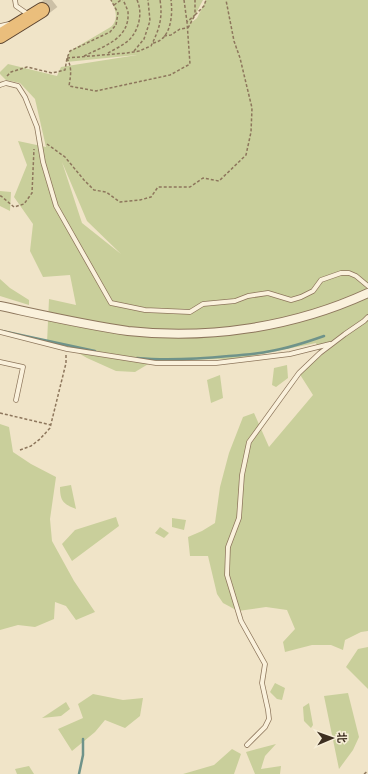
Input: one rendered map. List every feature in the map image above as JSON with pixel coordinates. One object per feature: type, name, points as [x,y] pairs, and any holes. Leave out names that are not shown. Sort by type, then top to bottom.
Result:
[{"type":"highway","points":[[0,36],[32,16]]},
{"type":"street","points":[[0,306],[115,329],[149,333],[206,333],[249,328],[296,318],[335,307],[368,292]]},
{"type":"lane","points":[[15,0],[16,6],[32,16]]},
{"type":"lane","points":[[0,26],[32,16]]},
{"type":"lane","points":[[0,85],[6,82],[18,86],[26,97],[36,127],[43,162],[56,206],[111,303],[144,310],[190,312],[203,304],[235,300],[248,296],[268,293],[291,300],[313,291],[322,280],[341,273],[349,273],[356,276],[368,286]]},
{"type":"lane","points":[[247,745],[265,727],[269,719],[262,683],[265,664],[241,620],[227,575],[228,547],[239,518],[242,475],[249,442],[270,415],[298,373],[320,353],[368,317]]},
{"type":"lane","points":[[0,332],[67,349],[156,363],[216,363],[290,354],[332,344]]},
{"type":"lane","points":[[0,362],[23,367],[16,400]]},
{"type":"path","points":[[6,82],[4,79],[11,72],[27,67],[52,73],[65,70],[70,51],[110,32],[116,26],[118,13],[111,0]]},
{"type":"path","points":[[83,56],[119,37],[126,27],[128,11],[122,0],[114,5]]},
{"type":"path","points":[[107,54],[129,40],[138,27],[139,5],[137,0]]},
{"type":"path","points":[[133,52],[144,39],[150,21],[148,0]]},
{"type":"path","points":[[67,58],[133,52],[151,46],[160,25],[162,12],[160,0]]},
{"type":"path","points":[[152,43],[158,42],[166,33],[171,24],[171,0]]},
{"type":"path","points":[[67,58],[70,65],[71,75],[69,86],[96,91],[170,75],[190,64],[188,28],[184,0]]},
{"type":"path","points":[[188,28],[194,15],[195,0]]},
{"type":"path","points":[[187,22],[204,6],[207,0]]},
{"type":"path","points":[[38,139],[65,157],[94,190],[106,192],[120,202],[140,200],[151,197],[158,187],[190,187],[203,178],[219,181],[246,155],[251,132],[252,108],[240,58],[234,41],[226,0]]},
{"type":"path","points":[[163,37],[171,35],[180,29],[188,28]]},
{"type":"path","points":[[0,196],[2,196],[14,207],[24,204],[32,193],[34,147]]},
{"type":"path","points":[[20,450],[31,446],[47,433],[50,428],[66,363],[67,349]]},
{"type":"path","points":[[0,413],[51,425]]},
{"type":"path","points":[[364,774],[368,771]]},
{"type":"green space","points":[[110,0],[203,0],[191,23],[197,18],[206,0],[368,0],[368,631],[361,632],[345,640],[343,650],[331,645],[312,645],[285,652],[283,642],[295,629],[287,610],[266,607],[238,611],[223,603],[217,594],[208,556],[190,556],[188,537],[215,523],[220,487],[229,453],[243,417],[254,413],[269,447],[313,395],[299,373],[352,331],[320,353],[316,343],[236,359],[155,360],[135,372],[116,371],[87,358],[68,347],[47,343],[49,299],[76,305],[70,275],[43,277],[30,251],[33,224],[14,197],[27,165],[18,141],[46,147],[35,99],[20,83],[6,80],[0,72],[8,64],[57,76],[61,67],[137,55],[66,62],[70,51],[110,28],[115,20],[116,14]],"holes":[[[62,162],[87,221],[121,254],[82,223]]]},
{"type":"green space","points":[[0,191],[11,192],[10,211],[0,206]]},
{"type":"green space","points":[[0,279],[10,288],[29,300],[29,305],[0,296]]},
{"type":"green space","points":[[287,365],[288,378],[276,387],[272,385],[274,368]]},
{"type":"green space","points":[[220,375],[223,398],[211,403],[207,380]]},
{"type":"green space","points":[[0,424],[9,427],[13,452],[31,464],[56,477],[50,519],[52,541],[74,581],[95,612],[76,620],[66,606],[55,602],[54,619],[35,627],[18,625],[0,630]]},
{"type":"green space","points":[[71,485],[76,509],[68,506],[61,496],[60,487]]},
{"type":"green space","points":[[116,517],[119,526],[72,561],[62,544],[75,530]]},
{"type":"green space","points":[[172,518],[186,520],[184,530],[172,527]]},
{"type":"green space","points":[[160,527],[169,533],[164,538],[155,533]]},
{"type":"green space","points":[[368,647],[368,689],[346,667],[358,649]]},
{"type":"green space","points":[[275,683],[285,688],[282,700],[277,699],[270,692]]},
{"type":"green space","points":[[348,693],[359,737],[353,750],[339,769],[324,696]]},
{"type":"green space","points":[[93,694],[123,700],[143,698],[140,716],[125,728],[105,720],[95,732],[72,751],[58,729],[83,718],[78,704]]},
{"type":"green space","points":[[66,702],[70,709],[61,716],[42,718]]},
{"type":"green space","points":[[309,703],[313,725],[311,728],[304,721],[303,707]]},
{"type":"green space","points":[[276,744],[265,756],[261,769],[281,766],[280,774],[255,774],[246,752]]},
{"type":"green space","points":[[232,749],[241,754],[234,774],[183,774],[214,765]]},
{"type":"green space","points":[[29,766],[34,774],[17,774],[15,769]]},
{"type":"waterway","points":[[2,331],[95,351]]},
{"type":"waterway","points":[[137,358],[183,359],[255,354],[291,347],[324,336]]},
{"type":"waterway","points":[[79,774],[83,755],[83,739]]},
{"type":"tunnel","points":[[42,10],[55,0]]}]
